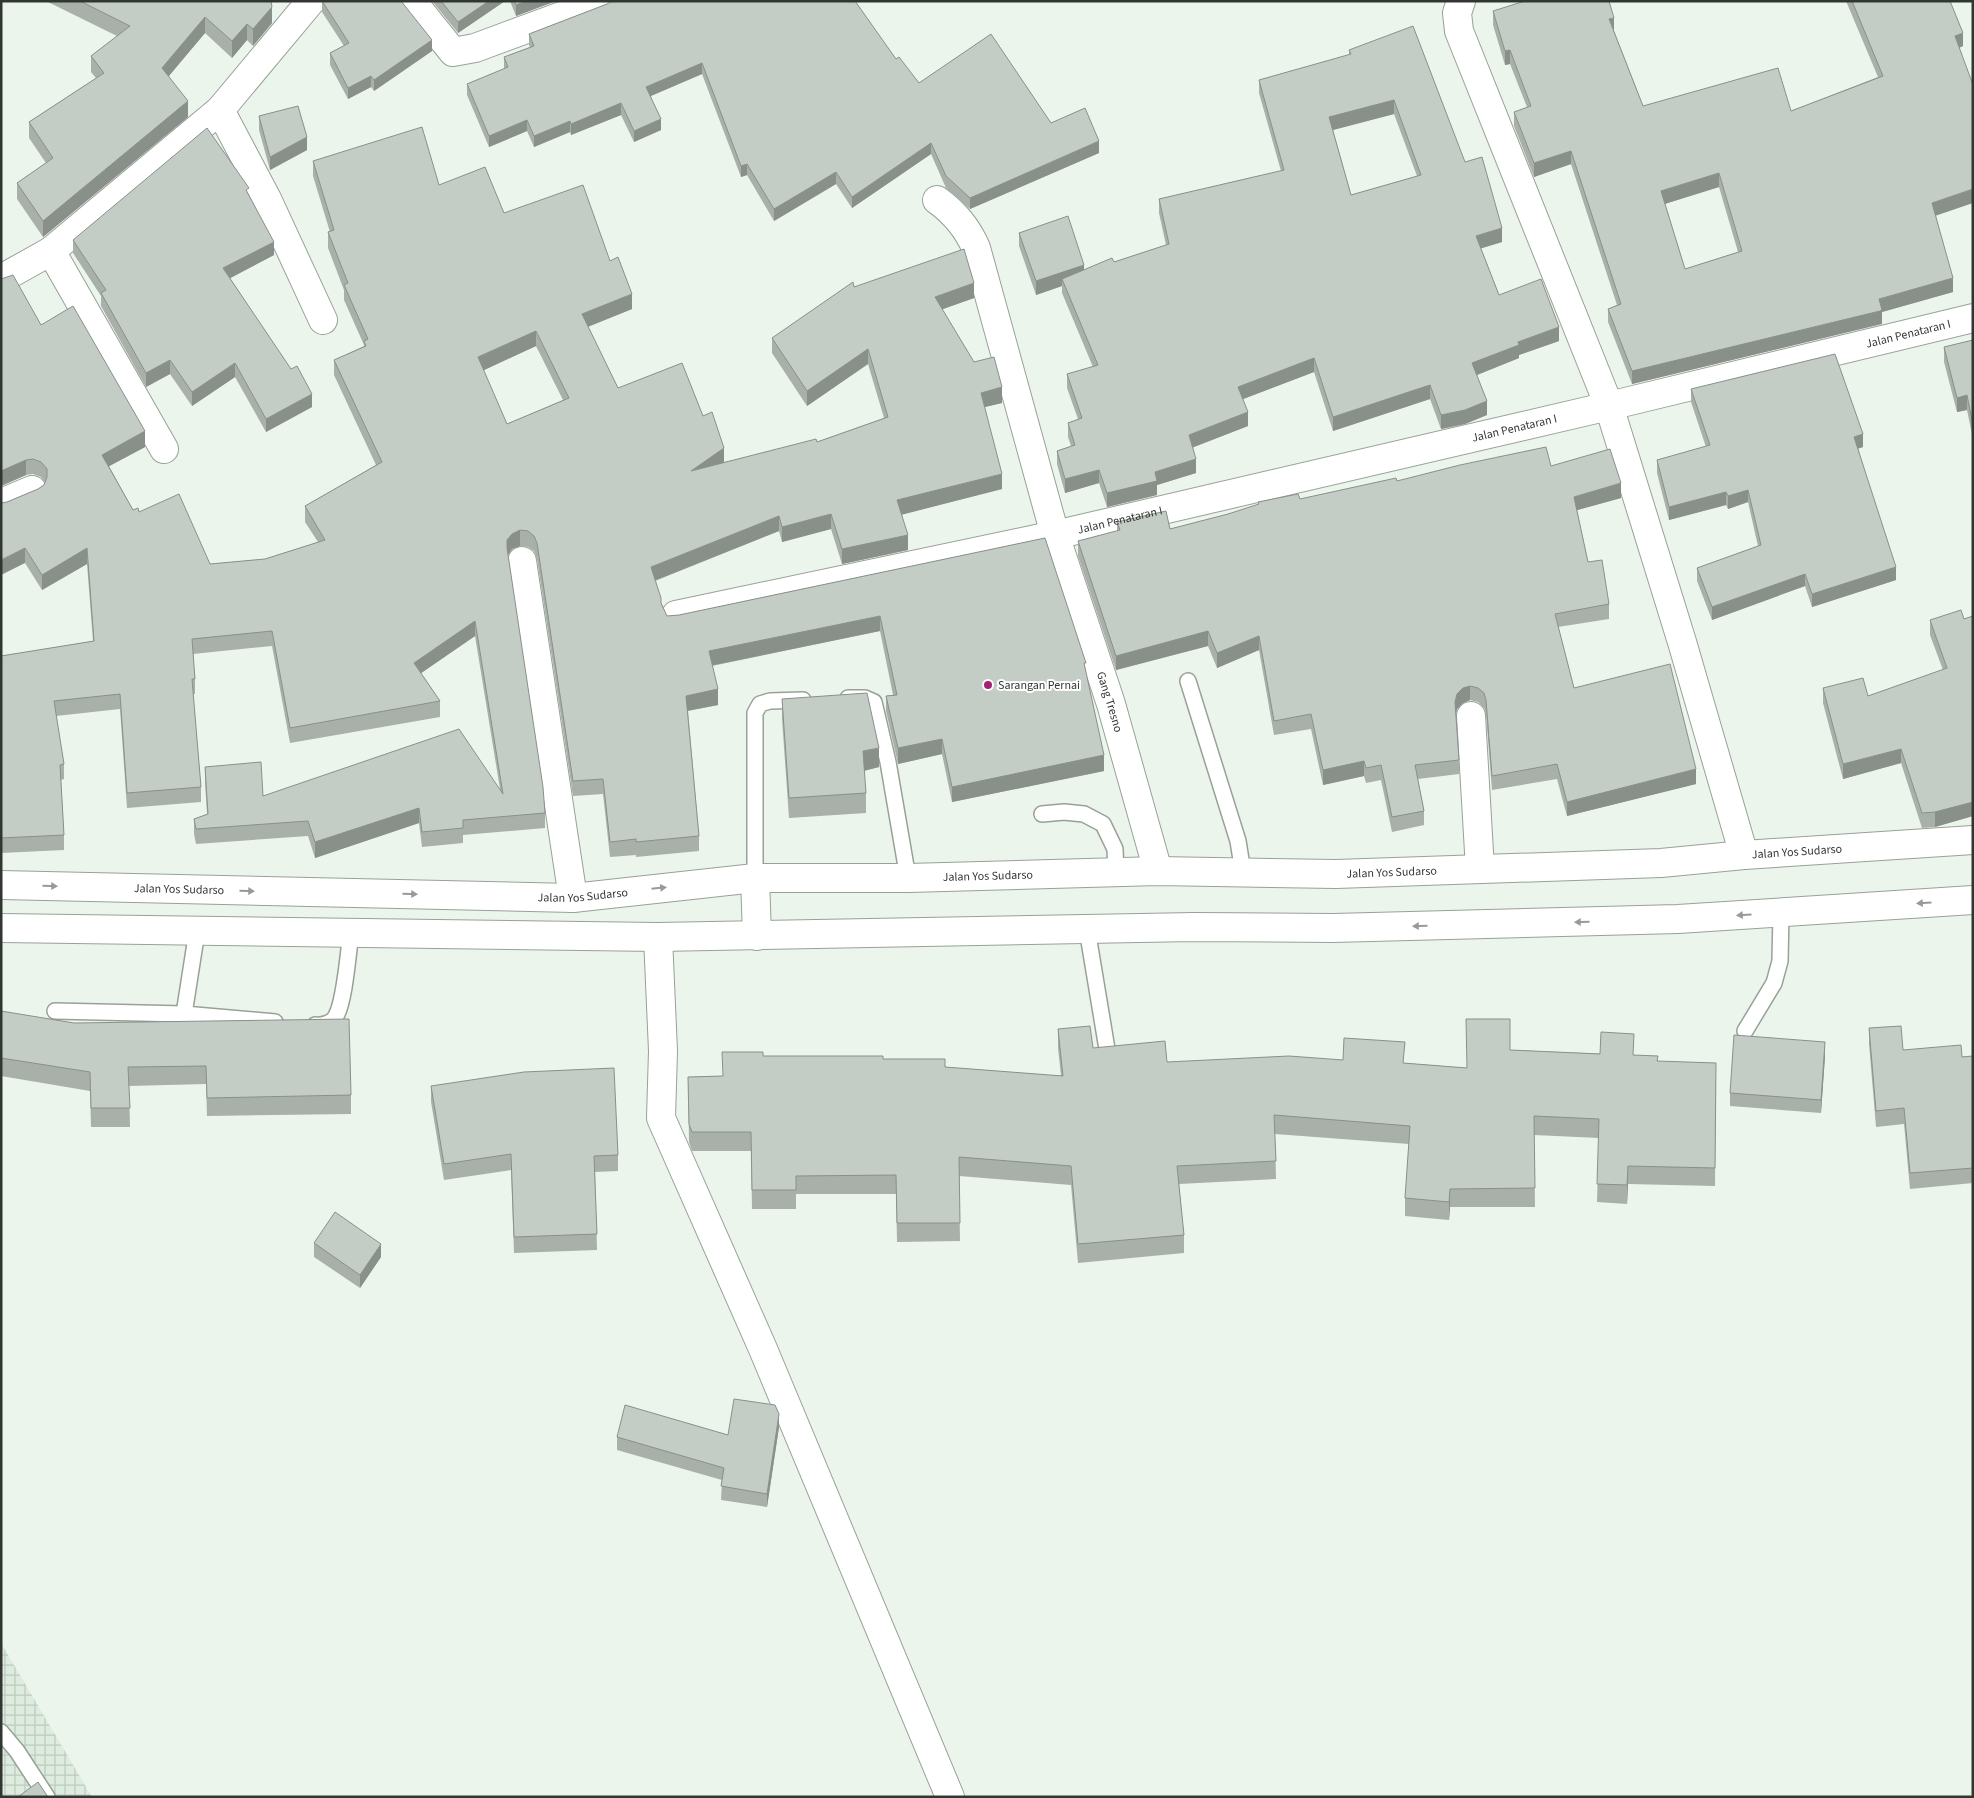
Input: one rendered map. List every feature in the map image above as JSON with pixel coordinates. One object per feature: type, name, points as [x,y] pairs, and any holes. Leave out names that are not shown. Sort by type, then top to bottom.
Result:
[{"type":"main road","points":[[412,1],[453,52],[475,48],[602,1]]},
{"type":"main road","points":[[1461,1],[1457,13],[1459,31],[1609,406],[1682,642],[1744,855]]},
{"type":"main road","points":[[1,279],[51,251],[220,110],[305,3]]},
{"type":"main road","points":[[220,110],[267,199],[323,320]]},
{"type":"main road","name":"Gang Tresno","points":[[937,200],[962,222],[976,248],[1055,535],[1112,704],[1158,871]]},
{"type":"main road","points":[[51,251],[164,449]]},
{"type":"main road","name":"Jalan Penataran I","points":[[676,615],[1055,535],[1609,406],[1973,318]]},
{"type":"main road","points":[[1,503],[32,490]]},
{"type":"main road","points":[[522,561],[572,898]]},
{"type":"main road","points":[[1471,716],[1480,869]]},
{"type":"main road","name":"Jalan Yos Sudarso","points":[[1,885],[572,898],[755,878],[908,878],[1158,871],[1336,874],[1661,863],[1744,855],[1973,840]]},
{"type":"main road","points":[[755,878],[758,936]]},
{"type":"main road","points":[[1,928],[658,938],[1194,927],[1333,928],[1678,919],[1973,900]]},
{"type":"main road","points":[[658,938],[663,1051],[661,1118],[763,1349],[950,1797]]},
{"type":"lane","points":[[1188,681],[1238,841],[1243,872]]},
{"type":"lane","points":[[837,699],[866,698],[874,702],[888,762],[908,878]]},
{"type":"lane","points":[[755,878],[755,713],[760,704],[770,701],[818,700]]},
{"type":"lane","points":[[1042,814],[1064,812],[1084,814],[1103,824],[1115,849],[1116,872]]},
{"type":"lane","points":[[1745,1031],[1774,983],[1780,961],[1781,912]]},
{"type":"lane","points":[[1087,929],[1108,1055]]},
{"type":"lane","points":[[184,1014],[197,931]]},
{"type":"lane","points":[[55,1011],[184,1014],[319,1026],[336,1018],[342,998],[351,933]]},
{"type":"lane","points":[[1,1732],[17,1751],[47,1797]]},
{"type":"shaded area","points":[[1,1643],[92,1797],[1,1797]]},
{"type":"building","points":[[80,1],[271,1],[272,7],[253,29],[247,24],[232,41],[205,17],[162,68],[188,101],[43,221],[17,183],[53,158],[29,122],[104,73],[91,56],[130,26]]},
{"type":"building","points":[[322,1],[401,1],[432,40],[374,80],[371,76],[348,88],[330,53],[349,43]]},
{"type":"building","points":[[441,1],[489,1],[458,22]]},
{"type":"building","points":[[515,1],[526,1],[516,5]]},
{"type":"building","points":[[612,1],[855,1],[896,59],[899,57],[919,83],[991,34],[1051,123],[1085,108],[1099,141],[970,198],[946,176],[931,143],[852,197],[836,172],[774,209],[747,164],[741,166],[702,63],[646,87],[661,119],[634,131],[621,103],[571,124],[570,121],[534,136],[527,120],[489,136],[467,84],[508,67],[504,57],[534,46],[529,34]]},
{"type":"building","points":[[1525,1],[1609,1],[1614,18],[1609,19],[1643,106],[1778,68],[1791,111],[1883,76],[1852,1],[1950,1],[1963,33],[1955,36],[1973,85],[1973,189],[1932,203],[1953,278],[1879,299],[1882,310],[1880,311],[1632,371],[1608,309],[1621,304],[1571,151],[1534,163],[1514,112],[1531,106],[1510,50],[1505,51],[1493,11]],"holes":[[[1719,173],[1742,251],[1685,269],[1661,191]]]},
{"type":"building","points":[[1413,26],[1465,162],[1482,157],[1502,228],[1476,236],[1499,295],[1541,279],[1559,327],[1518,342],[1519,345],[1472,363],[1487,401],[1465,410],[1441,415],[1430,385],[1333,417],[1314,358],[1238,387],[1248,412],[1189,435],[1196,459],[1155,472],[1157,481],[1107,493],[1099,470],[1065,479],[1057,451],[1075,445],[1068,423],[1082,418],[1067,374],[1098,365],[1062,279],[1112,258],[1114,262],[1169,244],[1159,199],[1284,170],[1259,80],[1351,54],[1349,50]],"holes":[[[1394,100],[1421,175],[1351,195],[1329,117]]]},
{"type":"building","points":[[298,106],[307,137],[270,157],[259,116]]},
{"type":"building","points":[[422,127],[439,185],[485,167],[504,213],[583,185],[610,261],[618,257],[632,294],[582,314],[618,388],[682,363],[703,416],[712,412],[724,448],[691,471],[816,439],[817,442],[888,417],[868,349],[807,391],[772,338],[853,282],[854,287],[964,249],[974,283],[935,297],[974,362],[994,357],[1002,387],[981,393],[1002,474],[897,500],[908,535],[842,549],[831,514],[782,527],[779,516],[651,567],[661,603],[667,616],[1045,538],[1086,663],[1084,663],[1104,755],[952,787],[942,739],[898,748],[886,696],[897,695],[880,616],[709,651],[718,689],[686,696],[699,836],[636,842],[636,839],[610,842],[603,779],[573,781],[537,543],[534,536],[528,531],[520,530],[512,534],[507,540],[507,548],[543,787],[545,813],[463,820],[463,828],[422,832],[419,808],[315,842],[308,821],[196,829],[194,819],[208,814],[205,767],[261,762],[263,796],[459,729],[503,794],[475,621],[414,663],[440,701],[290,728],[272,631],[192,639],[195,679],[192,679],[201,787],[127,793],[120,694],[54,701],[64,764],[60,765],[64,835],[1,838],[1,656],[94,641],[87,548],[42,575],[25,548],[1,560],[1,503],[44,485],[47,469],[41,462],[33,459],[26,460],[1,471],[1,279],[13,275],[41,325],[73,306],[145,431],[102,455],[133,510],[138,508],[139,512],[179,494],[210,564],[265,559],[325,540],[305,506],[382,462],[334,360],[366,346],[364,341],[368,339],[344,285],[348,283],[328,232],[334,230],[313,161]],"holes":[[[536,331],[569,398],[507,424],[478,357]]]},
{"type":"building","points":[[207,128],[249,188],[246,190],[274,242],[223,268],[291,369],[297,366],[312,394],[266,419],[235,363],[192,392],[170,360],[146,373],[101,293],[106,290],[73,240]]},
{"type":"building","points":[[1068,216],[1084,265],[1036,281],[1019,233]]},
{"type":"building","points":[[1973,340],[1973,425],[1967,395],[1957,398],[1944,347]]},
{"type":"building","points":[[1835,354],[1863,434],[1854,437],[1896,567],[1812,594],[1805,574],[1712,607],[1697,568],[1761,545],[1748,490],[1728,496],[1726,492],[1669,507],[1657,460],[1710,445],[1691,389]]},
{"type":"building","points":[[1546,447],[1551,466],[1610,449],[1621,483],[1574,497],[1588,562],[1602,560],[1609,604],[1555,614],[1574,688],[1670,664],[1696,769],[1567,802],[1557,764],[1492,776],[1486,700],[1484,693],[1478,688],[1470,686],[1463,688],[1457,694],[1455,702],[1459,760],[1415,765],[1424,811],[1392,817],[1381,765],[1366,768],[1364,761],[1323,770],[1311,714],[1274,721],[1259,636],[1217,653],[1208,631],[1116,656],[1078,541],[1120,530],[1117,522],[1166,511],[1170,529],[1228,514],[1259,504],[1258,502],[1298,494],[1300,499],[1396,478],[1397,481],[1460,465]]},
{"type":"building","points":[[1961,610],[1964,619],[1973,616],[1973,802],[1935,812],[1922,813],[1901,749],[1843,764],[1823,688],[1863,678],[1868,696],[1947,668],[1930,620]]},
{"type":"building","points":[[867,693],[879,748],[863,751],[866,793],[789,798],[782,699]]},
{"type":"building","points":[[1,1011],[74,1023],[349,1019],[351,1095],[207,1098],[206,1066],[128,1067],[130,1108],[91,1108],[90,1072],[1,1058]]},
{"type":"building","points":[[1466,1019],[1510,1019],[1510,1050],[1600,1054],[1601,1032],[1634,1034],[1633,1055],[1658,1056],[1657,1061],[1716,1063],[1715,1168],[1628,1166],[1627,1185],[1597,1184],[1599,1119],[1534,1116],[1535,1188],[1450,1189],[1449,1202],[1405,1198],[1410,1126],[1274,1115],[1276,1161],[1177,1166],[1184,1235],[1078,1244],[1071,1166],[959,1157],[960,1223],[897,1223],[896,1175],[796,1176],[796,1190],[752,1190],[751,1132],[692,1132],[689,1124],[688,1077],[723,1076],[722,1052],[763,1052],[763,1056],[883,1056],[883,1059],[945,1059],[945,1067],[1063,1076],[1058,1029],[1090,1026],[1093,1048],[1165,1041],[1167,1062],[1289,1056],[1343,1060],[1344,1038],[1405,1042],[1403,1063],[1467,1068]]},
{"type":"building","points":[[1901,1026],[1903,1050],[1961,1045],[1962,1057],[1973,1056],[1973,1168],[1910,1173],[1904,1108],[1876,1111],[1869,1028]]},
{"type":"building","points":[[1734,1035],[1825,1042],[1821,1100],[1730,1093]]},
{"type":"building","points":[[614,1068],[618,1155],[594,1156],[597,1234],[514,1237],[511,1154],[444,1164],[431,1086],[524,1072]]},
{"type":"building","points":[[335,1212],[381,1244],[360,1275],[314,1243]]},
{"type":"building","points":[[734,1399],[775,1405],[779,1414],[767,1494],[721,1486],[724,1468],[617,1437],[625,1405],[728,1435]]},
{"type":"building","points":[[38,1782],[48,1797],[18,1797]]},
{"type":"place","name":"Sarangan Pernai","points":[[988,685]]}]
